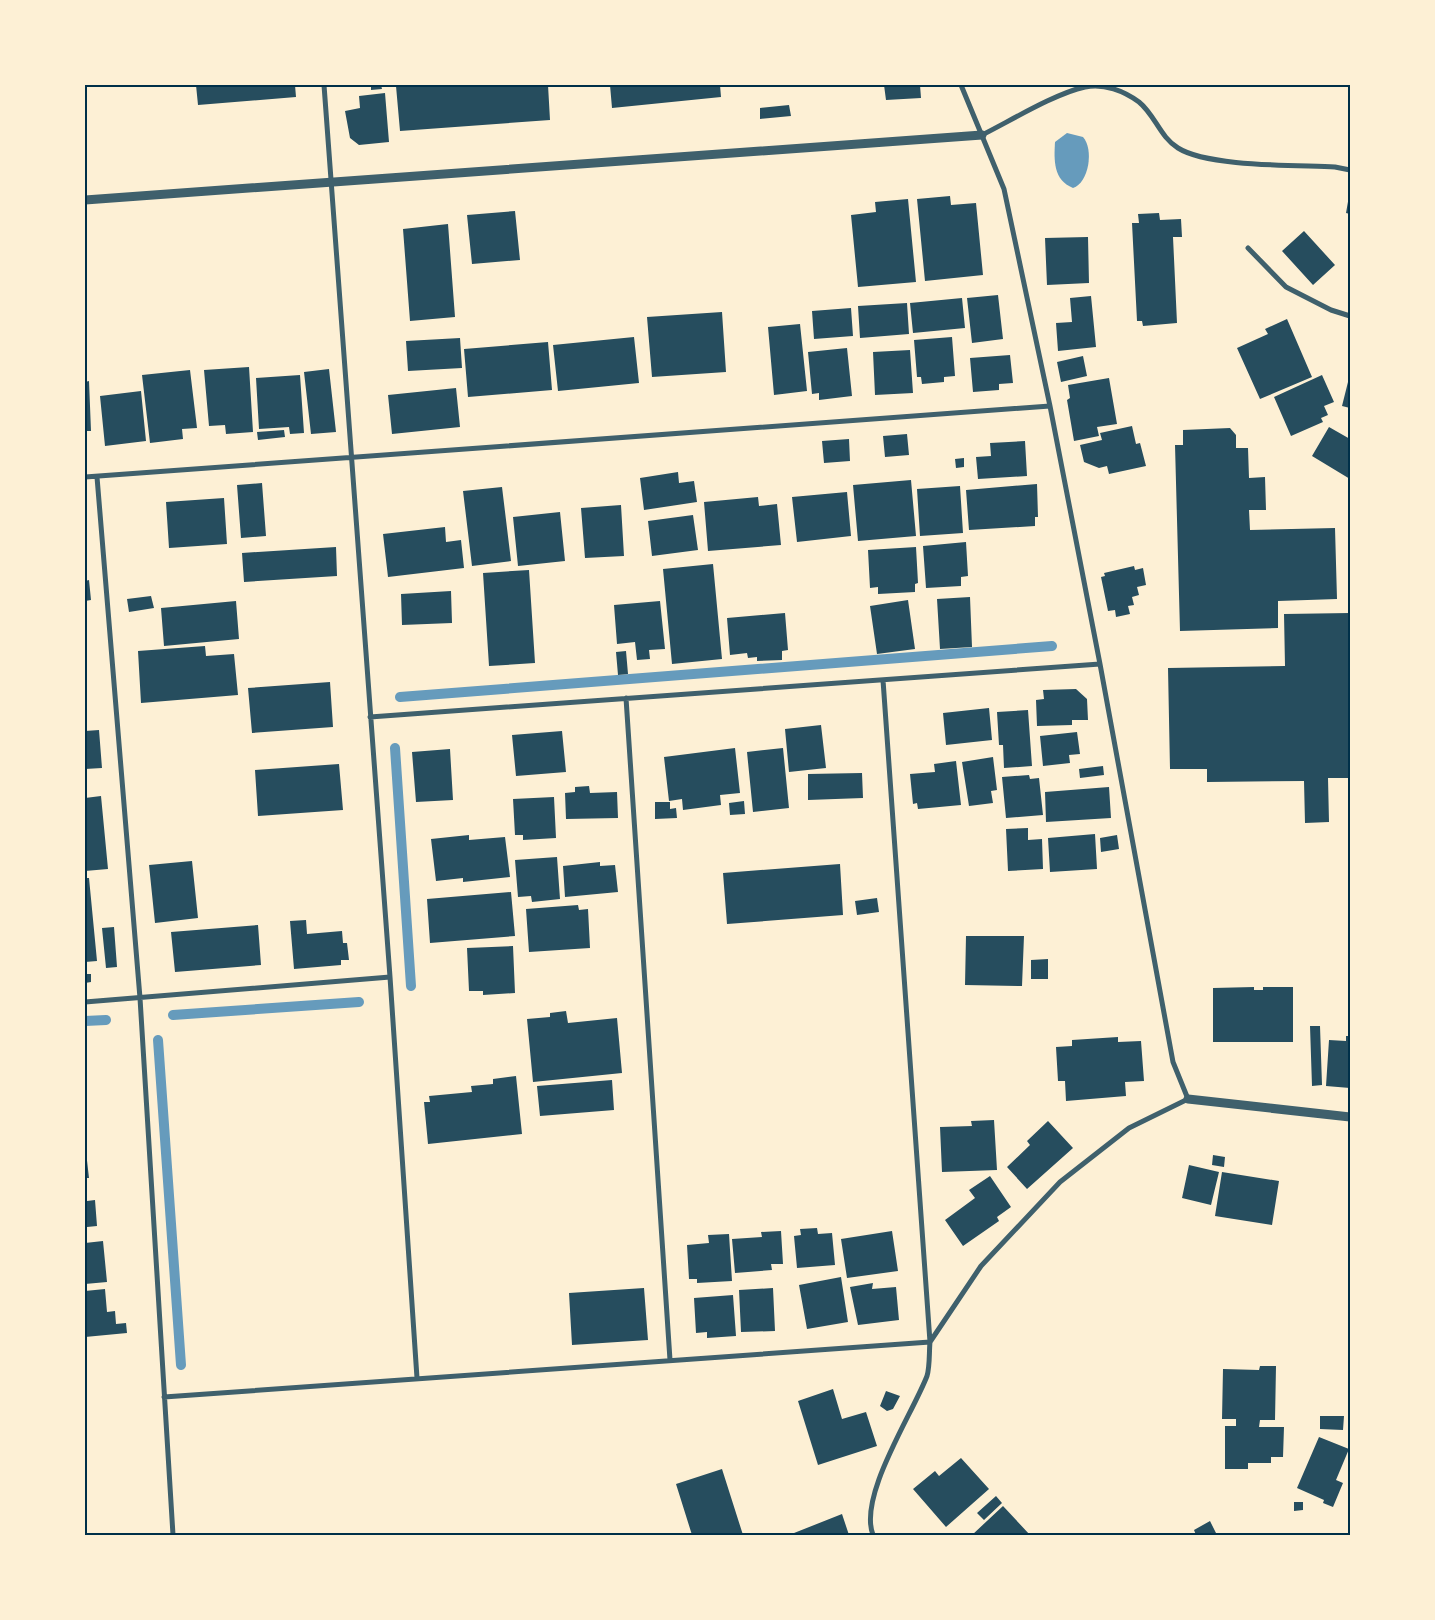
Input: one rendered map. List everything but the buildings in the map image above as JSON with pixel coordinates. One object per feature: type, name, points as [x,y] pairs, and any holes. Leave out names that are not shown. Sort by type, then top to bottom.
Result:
[{"type":"street","points":[[324,85],[390,977],[417,1378]]},
{"type":"street","points":[[961,85],[1004,188],[1050,406],[1100,664],[1173,1062],[1188,1099]]},
{"type":"street","points":[[85,200],[982,135],[1063,95],[1086,87],[1111,88],[1140,103],[1161,133],[1178,148],[1207,159],[1335,167],[1350,170]]},
{"type":"street","points":[[1248,248],[1286,287],[1331,310],[1350,316]]},
{"type":"street","points":[[85,478],[352,456],[1050,406]]},
{"type":"street","points":[[97,477],[140,998],[173,1535]]},
{"type":"street","points":[[370,717],[1100,664]]},
{"type":"street","points":[[873,1535],[869,1525],[876,1488],[928,1375],[930,1342],[883,680]]},
{"type":"street","points":[[626,698],[670,1360]]},
{"type":"street","points":[[85,1002],[390,977]]},
{"type":"street","points":[[930,1342],[981,1266],[1060,1182],[1129,1128],[1188,1099],[1350,1117]]},
{"type":"street","points":[[164,1397],[930,1342]]},
{"type":"water","points":[[1067,133],[1083,137],[1089,157],[1083,180],[1073,188],[1066,184],[1058,175],[1055,162],[1055,142]]},
{"type":"waterway","points":[[400,697],[1052,646]]},
{"type":"waterway","points":[[395,748],[411,986]]},
{"type":"waterway","points":[[173,1015],[359,1002]]},
{"type":"waterway","points":[[85,1021],[106,1020]]},
{"type":"waterway","points":[[158,1040],[181,1365]]}]
